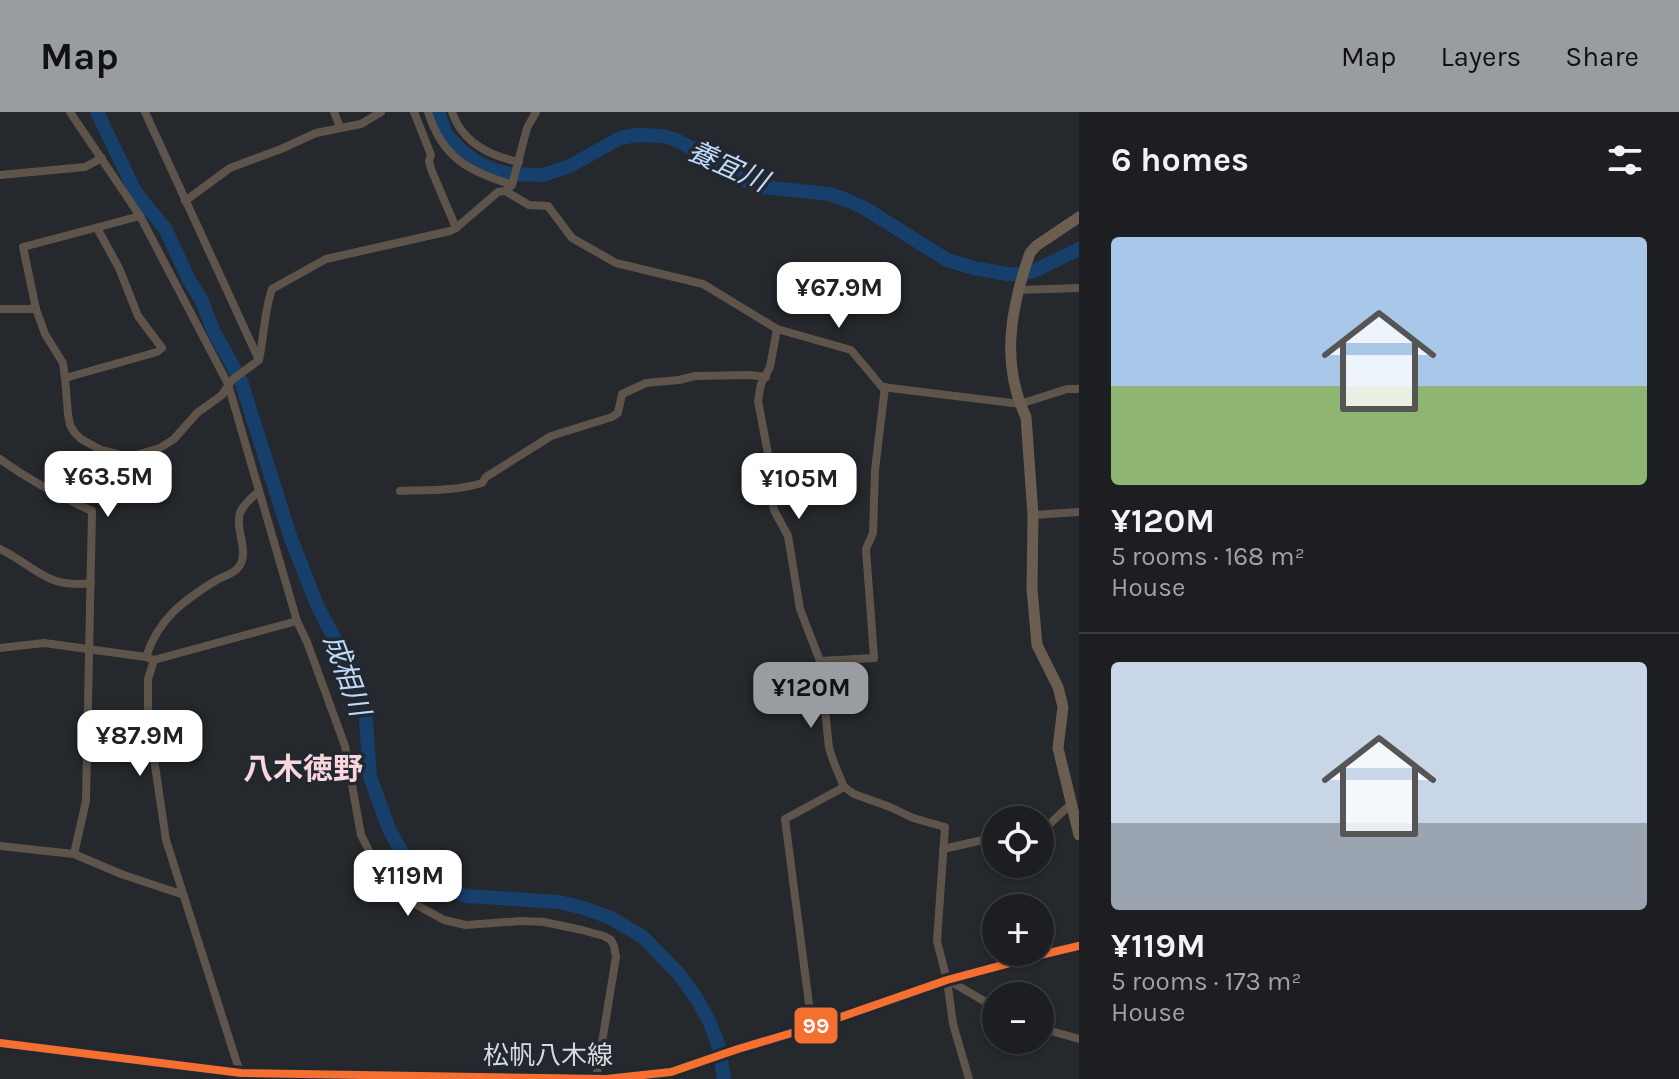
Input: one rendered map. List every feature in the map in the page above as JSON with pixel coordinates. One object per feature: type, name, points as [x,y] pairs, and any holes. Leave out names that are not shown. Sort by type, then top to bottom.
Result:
[{"type":"main road","points":[[1079,217],[1030,253],[1012,320],[1010,348],[1012,378],[1026,417],[1037,645],[1058,687],[1063,707],[1058,748],[1079,835]]},
{"type":"main road","name":"松帆八木線","points":[[0,1043],[242,1076],[638,1077],[671,1072],[947,980],[1079,946]]},
{"type":"street","points":[[70,112],[140,216],[230,382],[297,621],[345,746],[361,835],[366,847],[381,874],[415,904],[444,920],[466,925],[544,922],[611,940],[616,957],[596,1079]]},
{"type":"street","points":[[145,112],[256,363]]},
{"type":"street","points":[[334,112],[340,127]]},
{"type":"street","points":[[185,201],[230,168],[316,133],[361,124],[381,112]]},
{"type":"street","points":[[414,112],[431,155],[431,169],[456,228]]},
{"type":"street","points":[[428,112],[433,129],[458,162],[510,186],[529,205],[548,206],[572,238],[616,263],[703,284],[777,329],[851,350],[882,387],[1020,404],[1067,389],[1079,389]]},
{"type":"street","points":[[452,112],[459,128],[481,148],[519,162]]},
{"type":"street","points":[[140,216],[23,247],[36,309],[45,334],[63,363],[70,425],[81,439],[101,450],[129,457],[160,448],[174,439],[197,413],[222,395],[230,382],[256,363],[264,338],[272,289],[326,259],[450,231],[510,186],[527,128],[536,112]]},
{"type":"street","points":[[0,175],[85,167],[102,158]]},
{"type":"street","points":[[65,378],[162,348],[138,316],[119,268],[97,228]]},
{"type":"street","points":[[1021,284],[1079,288]]},
{"type":"street","points":[[0,309],[36,309]]},
{"type":"street","points":[[777,329],[770,367],[761,384],[758,401],[769,459],[774,510],[788,536],[800,609],[820,661],[829,748],[844,787],[854,794],[913,818],[945,827],[937,941],[947,980],[953,1024],[969,1079]]},
{"type":"street","points":[[400,491],[446,490],[482,483],[486,477],[551,436],[612,417],[618,413],[622,394],[646,383],[695,376],[766,377]]},
{"type":"street","points":[[820,661],[874,658],[866,549],[873,533],[875,470],[885,387]]},
{"type":"street","points":[[0,459],[58,496],[92,511],[86,801],[74,854]]},
{"type":"street","points":[[242,1076],[166,840],[148,718],[148,679],[155,634],[167,618],[185,600],[238,568],[243,555],[239,517],[242,509],[259,491]]},
{"type":"street","points":[[1033,515],[1079,512]]},
{"type":"street","points":[[0,549],[50,579],[71,584],[91,583]]},
{"type":"street","points":[[0,648],[44,643],[150,659],[297,621]]},
{"type":"street","points":[[812,1027],[785,819],[844,787]]},
{"type":"street","points":[[1054,822],[1072,805]]},
{"type":"street","points":[[943,849],[982,840]]},
{"type":"street","points":[[0,846],[74,854],[181,894]]},
{"type":"street","points":[[947,980],[982,1000]]},
{"type":"street","points":[[1054,1032],[1079,1039]]},
{"type":"waterway","name":"成相川","points":[[97,112],[136,193],[166,230],[241,381],[290,536],[317,605],[352,672],[365,707],[370,777],[389,829],[406,860],[424,880],[466,896],[559,902],[611,918],[643,937],[678,973],[697,999],[718,1044],[724,1079]]},
{"type":"waterway","name":"養宜川","points":[[438,112],[446,134],[461,150],[491,169],[510,174],[543,175],[570,166],[620,138],[663,136],[703,154],[737,177],[762,187],[829,194],[847,200],[947,260],[974,268],[1021,274],[1079,249]]},
{"type":"transit line","name":"99","points":[[0,1043],[241,1073],[606,1079],[671,1072],[947,980],[1079,946]]},
{"type":"district","name":"八木徳野","points":[[303,769]]}]
